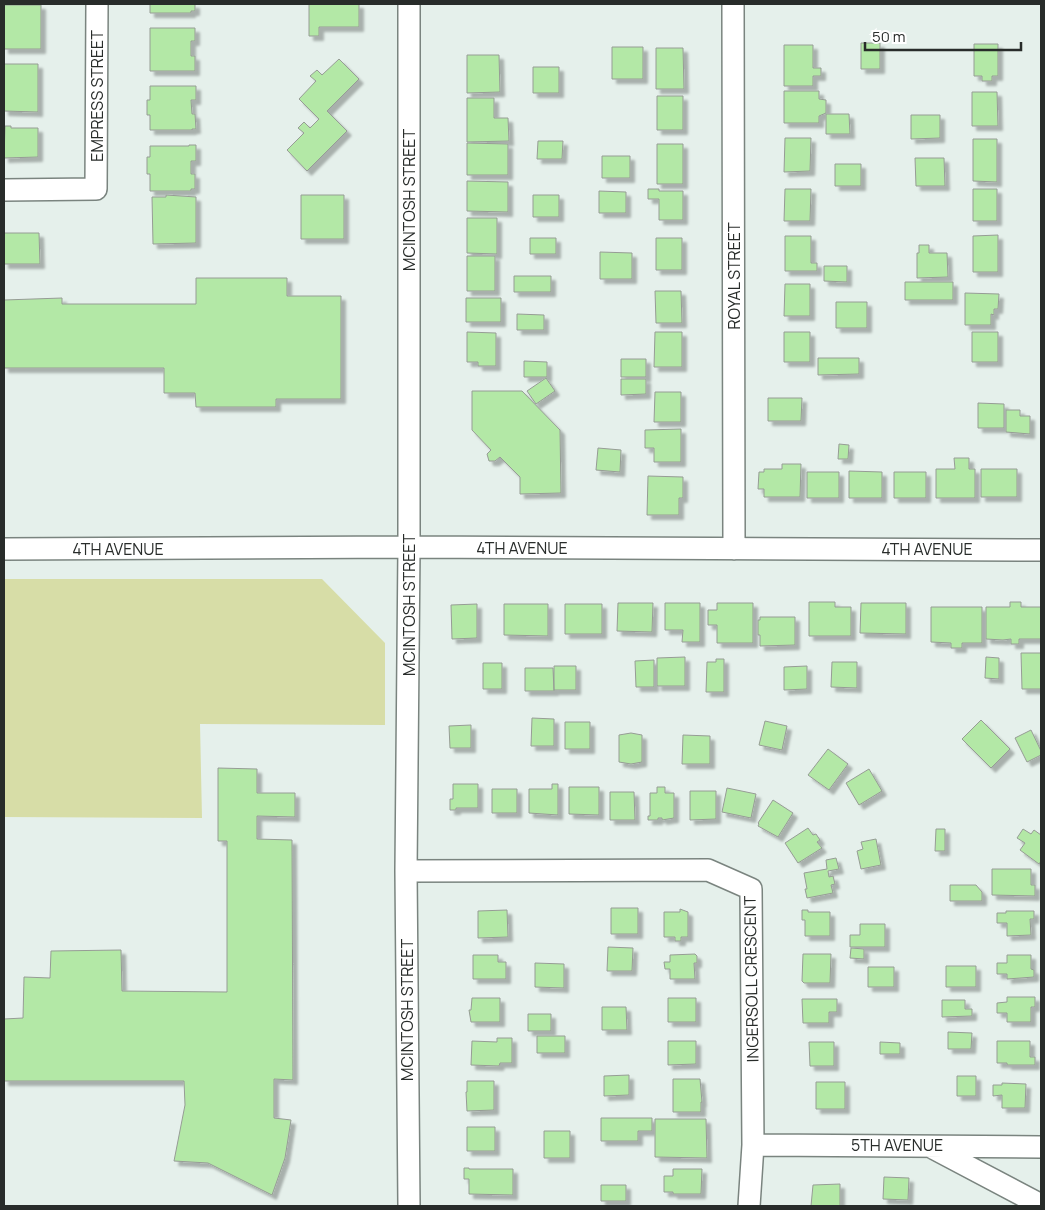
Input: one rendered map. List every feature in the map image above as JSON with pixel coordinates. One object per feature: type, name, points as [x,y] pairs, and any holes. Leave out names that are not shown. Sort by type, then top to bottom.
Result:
[{"type":"street","name":"EMPRESS STREET","points":[[4,190],[96,189],[97,4]]},
{"type":"street","name":"MCINTOSH STREET","points":[[409,4],[409,547],[406,872],[409,1206]]},
{"type":"street","name":"ROYAL STREET","points":[[733,4],[734,549]]},
{"type":"street","name":"4TH AVENUE","points":[[4,550],[409,547],[1041,550]]},
{"type":"street","name":"INGERSOLL CRESCENT","points":[[406,872],[708,870],[751,889],[753,1145],[749,1206]]},
{"type":"street","name":"5TH AVENUE","points":[[753,1145],[1041,1147]]},
{"type":"street","points":[[928,1145],[1041,1205]]},
{"type":"green space","points":[[4,579],[322,579],[385,643],[385,725],[200,724],[202,818],[4,817]]},
{"type":"building","points":[[150,4],[195,4],[195,11],[191,11],[191,13],[150,13]]},
{"type":"building","points":[[309,4],[359,4],[359,27],[319,27],[319,36],[309,36]]},
{"type":"building","points":[[4,5],[41,5],[41,49],[4,49]]},
{"type":"building","points":[[150,28],[195,28],[195,41],[191,41],[191,56],[195,56],[195,71],[150,71]]},
{"type":"building","points":[[861,43],[880,43],[880,69],[861,69]]},
{"type":"building","points":[[974,44],[998,44],[998,76],[992,76],[992,81],[982,81],[982,76],[974,76]]},
{"type":"building","points":[[784,45],[813,45],[813,68],[821,68],[821,76],[813,76],[813,86],[784,86]]},
{"type":"building","points":[[612,47],[643,47],[643,79],[612,79]]},
{"type":"building","points":[[656,48],[683,48],[684,89],[656,89]]},
{"type":"building","points":[[467,55],[499,55],[500,92],[467,93]]},
{"type":"building","points":[[339,59],[359,79],[327,111],[347,131],[307,171],[287,150],[304,133],[298,128],[304,122],[310,128],[319,119],[299,99],[316,81],[310,76],[317,70],[322,75]]},
{"type":"building","points":[[4,64],[38,64],[38,112],[4,111]]},
{"type":"building","points":[[533,67],[559,67],[559,93],[533,93]]},
{"type":"building","points":[[150,86],[196,86],[196,100],[191,100],[192,114],[195,114],[196,129],[150,130],[147,100],[150,100]]},
{"type":"building","points":[[784,91],[819,91],[819,99],[826,100],[826,113],[819,116],[819,123],[784,123]]},
{"type":"building","points":[[972,92],[997,92],[998,126],[972,126]]},
{"type":"building","points":[[657,96],[683,96],[683,130],[657,130]]},
{"type":"building","points":[[467,98],[494,98],[494,118],[508,118],[509,141],[467,142]]},
{"type":"building","points":[[826,114],[849,114],[850,134],[826,134]]},
{"type":"building","points":[[911,115],[940,115],[940,138],[911,139]]},
{"type":"building","points":[[5,126],[11,126],[11,128],[38,128],[38,157],[4,158]]},
{"type":"building","points":[[785,138],[811,138],[810,171],[784,172]]},
{"type":"building","points":[[973,139],[997,139],[997,182],[973,181]]},
{"type":"building","points":[[538,141],[563,141],[562,159],[537,159]]},
{"type":"building","points":[[467,143],[508,144],[508,175],[467,175]]},
{"type":"building","points":[[657,144],[683,144],[683,184],[657,184]]},
{"type":"building","points":[[196,145],[196,161],[191,161],[191,174],[195,174],[195,189],[191,189],[191,191],[150,191],[147,157],[150,157],[150,146]]},
{"type":"building","points":[[602,156],[630,156],[630,178],[602,178]]},
{"type":"building","points":[[915,158],[944,158],[945,186],[916,186]]},
{"type":"building","points":[[835,164],[861,164],[861,186],[835,186]]},
{"type":"building","points":[[467,181],[508,182],[508,212],[467,211]]},
{"type":"building","points":[[648,189],[683,191],[683,220],[659,220],[659,199],[648,199]]},
{"type":"building","points":[[785,189],[811,189],[810,221],[784,221]]},
{"type":"building","points":[[973,189],[997,189],[997,221],[973,221]]},
{"type":"building","points":[[599,191],[626,192],[626,213],[599,213]]},
{"type":"building","points":[[166,195],[196,197],[196,243],[153,244],[152,197],[166,197]]},
{"type":"building","points":[[301,195],[344,195],[344,239],[301,239]]},
{"type":"building","points":[[533,195],[559,195],[559,217],[533,217]]},
{"type":"building","points":[[467,218],[497,218],[497,254],[467,253]]},
{"type":"building","points":[[4,233],[39,233],[40,264],[4,264]]},
{"type":"building","points":[[998,235],[998,272],[973,272],[973,236]]},
{"type":"building","points":[[785,236],[811,236],[811,263],[817,263],[817,271],[785,271]]},
{"type":"building","points":[[530,238],[556,238],[556,254],[530,254]]},
{"type":"building","points":[[656,238],[682,238],[682,270],[656,270]]},
{"type":"building","points":[[919,245],[929,245],[929,253],[947,253],[948,277],[917,278],[917,253],[919,253]]},
{"type":"building","points":[[600,252],[632,253],[632,279],[600,279]]},
{"type":"building","points":[[467,256],[495,256],[495,291],[467,291]]},
{"type":"building","points":[[824,266],[847,266],[847,282],[824,281]]},
{"type":"building","points":[[514,276],[551,276],[551,292],[514,292]]},
{"type":"building","points":[[196,278],[287,278],[287,296],[341,296],[341,399],[276,399],[276,407],[196,407],[195,393],[164,393],[164,368],[4,368],[4,300],[62,298],[62,304],[196,304]]},
{"type":"building","points":[[905,282],[953,282],[953,300],[905,300]]},
{"type":"building","points":[[785,284],[810,284],[810,316],[784,316]]},
{"type":"building","points":[[655,291],[681,291],[682,323],[656,323]]},
{"type":"building","points":[[965,293],[999,294],[998,309],[994,309],[994,315],[991,314],[991,325],[965,325]]},
{"type":"building","points":[[466,298],[501,298],[501,322],[466,322]]},
{"type":"building","points":[[836,302],[867,302],[867,328],[836,328]]},
{"type":"building","points":[[517,314],[544,315],[544,330],[517,330]]},
{"type":"building","points":[[467,332],[496,333],[496,366],[478,366],[478,362],[467,362]]},
{"type":"building","points":[[655,332],[682,332],[682,367],[654,367]]},
{"type":"building","points":[[784,332],[810,332],[810,362],[784,362]]},
{"type":"building","points":[[972,332],[998,332],[998,362],[972,362]]},
{"type":"building","points":[[818,358],[859,358],[859,374],[818,375]]},
{"type":"building","points":[[621,359],[646,359],[646,377],[621,377]]},
{"type":"building","points":[[524,361],[547,362],[547,377],[524,377]]},
{"type":"building","points":[[546,378],[555,391],[536,404],[527,391]]},
{"type":"building","points":[[621,379],[646,379],[646,394],[621,395]]},
{"type":"building","points":[[472,391],[522,391],[560,430],[561,493],[520,494],[520,477],[500,457],[495,461],[489,461],[487,454],[491,450],[472,430]]},
{"type":"building","points":[[655,392],[681,392],[681,422],[654,422]]},
{"type":"building","points":[[768,398],[802,398],[801,421],[768,421]]},
{"type":"building","points":[[978,403],[1004,404],[1004,428],[978,428]]},
{"type":"building","points":[[1006,410],[1020,410],[1020,416],[1030,416],[1030,434],[1006,432]]},
{"type":"building","points":[[681,429],[681,462],[654,462],[654,448],[645,448],[645,430]]},
{"type":"building","points":[[839,444],[849,445],[848,459],[838,459]]},
{"type":"building","points":[[598,448],[621,450],[620,472],[596,470]]},
{"type":"building","points":[[954,458],[969,458],[969,469],[975,469],[975,498],[936,498],[936,469],[955,469]]},
{"type":"building","points":[[782,464],[801,464],[800,497],[764,497],[764,489],[758,489],[759,472],[764,472],[764,469],[782,469]]},
{"type":"building","points":[[981,469],[1017,469],[1017,497],[981,497]]},
{"type":"building","points":[[849,471],[882,472],[882,498],[849,498]]},
{"type":"building","points":[[807,472],[839,472],[839,498],[807,498]]},
{"type":"building","points":[[894,472],[926,472],[926,498],[894,498]]},
{"type":"building","points":[[648,476],[683,477],[683,498],[679,498],[679,515],[647,515]]},
{"type":"building","points":[[809,602],[835,602],[835,607],[851,607],[851,636],[809,636]]},
{"type":"building","points":[[1010,602],[1021,602],[1021,607],[1041,607],[1041,639],[1019,639],[1019,644],[1011,644],[1011,639],[986,639],[986,607],[1010,607]]},
{"type":"building","points":[[618,603],[653,603],[652,632],[617,631]]},
{"type":"building","points":[[665,603],[700,603],[700,642],[682,642],[683,630],[665,630]]},
{"type":"building","points":[[717,603],[753,603],[753,643],[717,643],[717,625],[708,625],[708,610],[717,610]]},
{"type":"building","points":[[861,603],[906,603],[906,634],[860,633]]},
{"type":"building","points":[[477,604],[477,638],[452,639],[451,605]]},
{"type":"building","points":[[504,604],[548,604],[548,636],[504,635]]},
{"type":"building","points":[[565,604],[602,604],[602,634],[565,634]]},
{"type":"building","points":[[931,607],[982,607],[982,643],[962,643],[962,648],[951,648],[951,643],[931,642]]},
{"type":"building","points":[[760,617],[795,617],[795,645],[760,646],[758,620],[760,620]]},
{"type":"building","points":[[1021,653],[1041,653],[1041,689],[1022,689]]},
{"type":"building","points":[[685,657],[685,686],[657,686],[657,658]]},
{"type":"building","points":[[986,657],[999,658],[999,679],[985,678]]},
{"type":"building","points":[[716,659],[724,659],[724,692],[706,692],[707,662],[716,662]]},
{"type":"building","points":[[654,660],[654,687],[636,687],[635,661]]},
{"type":"building","points":[[832,662],[857,662],[857,688],[831,687]]},
{"type":"building","points":[[483,663],[502,663],[502,689],[483,689]]},
{"type":"building","points":[[554,666],[576,666],[576,690],[554,690]]},
{"type":"building","points":[[807,666],[807,689],[784,690],[784,667]]},
{"type":"building","points":[[525,668],[553,668],[554,691],[525,691]]},
{"type":"building","points":[[532,718],[554,719],[554,746],[531,746]]},
{"type":"building","points":[[981,720],[1010,749],[991,768],[962,739]]},
{"type":"building","points":[[765,721],[787,726],[782,750],[759,745]]},
{"type":"building","points":[[565,722],[590,722],[590,749],[565,749]]},
{"type":"building","points":[[471,725],[471,748],[450,748],[449,726]]},
{"type":"building","points":[[1031,730],[1041,755],[1027,762],[1015,738]]},
{"type":"building","points":[[631,733],[642,735],[642,762],[631,764],[619,762],[619,735]]},
{"type":"building","points":[[683,735],[710,736],[710,764],[682,764]]},
{"type":"building","points":[[828,749],[848,764],[829,790],[808,775]]},
{"type":"building","points":[[218,768],[257,769],[257,793],[295,793],[295,817],[257,816],[257,839],[292,840],[293,1080],[274,1079],[274,1118],[291,1120],[285,1158],[272,1195],[208,1163],[174,1161],[185,1105],[184,1081],[4,1081],[4,1019],[23,1018],[24,977],[50,978],[51,951],[121,950],[122,991],[227,992],[227,841],[218,841]]},
{"type":"building","points":[[869,769],[882,791],[859,805],[846,783]]},
{"type":"building","points":[[453,784],[478,784],[478,808],[456,808],[456,810],[450,810],[450,799],[453,799]]},
{"type":"building","points":[[552,784],[558,784],[558,815],[529,813],[529,789],[552,789]]},
{"type":"building","points":[[569,787],[599,787],[599,815],[569,814]]},
{"type":"building","points":[[657,787],[665,787],[665,793],[674,793],[674,818],[648,820],[648,816],[650,816],[650,793],[657,793]]},
{"type":"building","points":[[727,788],[756,794],[751,818],[722,812]]},
{"type":"building","points":[[492,789],[517,789],[517,813],[492,813]]},
{"type":"building","points":[[690,791],[716,791],[716,819],[690,820]]},
{"type":"building","points":[[610,792],[634,792],[635,820],[610,820]]},
{"type":"building","points":[[773,800],[793,813],[778,837],[758,826]]},
{"type":"building","points":[[808,828],[813,835],[816,834],[820,840],[817,842],[822,848],[798,863],[785,843]]},
{"type":"building","points":[[936,829],[945,829],[945,851],[935,851]]},
{"type":"building","points":[[1023,829],[1031,834],[1034,830],[1041,835],[1041,861],[1039,864],[1020,850],[1025,843],[1017,838]]},
{"type":"building","points":[[876,839],[881,865],[861,869],[857,851],[863,849],[861,842]]},
{"type":"building","points":[[836,858],[839,869],[828,871],[829,877],[833,876],[835,884],[831,885],[833,893],[807,898],[804,873],[827,869],[826,860]]},
{"type":"building","points":[[992,869],[1031,869],[1031,885],[1035,885],[1035,896],[992,895]]},
{"type":"building","points":[[950,885],[976,885],[982,892],[982,901],[950,901]]},
{"type":"building","points":[[611,908],[638,908],[638,934],[611,934]]},
{"type":"building","points":[[680,909],[688,912],[688,937],[681,937],[681,941],[675,941],[675,937],[664,937],[664,912],[680,912]]},
{"type":"building","points":[[507,910],[508,937],[478,938],[478,911]]},
{"type":"building","points":[[802,910],[808,910],[808,912],[830,912],[830,936],[805,936],[805,920],[802,920]]},
{"type":"building","points":[[1006,911],[1034,911],[1034,919],[1030,919],[1031,935],[1007,936],[1007,923],[997,923],[997,913],[1006,913]]},
{"type":"building","points":[[860,924],[885,924],[885,947],[850,947],[850,935],[860,935]]},
{"type":"building","points":[[608,947],[633,948],[632,971],[607,971]]},
{"type":"building","points":[[851,948],[864,949],[864,959],[850,958]]},
{"type":"building","points":[[695,954],[697,956],[697,963],[694,963],[695,979],[670,979],[670,969],[665,969],[664,962],[670,962],[670,955]]},
{"type":"building","points":[[803,954],[831,954],[830,983],[804,983],[802,981]]},
{"type":"building","points":[[473,955],[498,955],[498,962],[506,962],[506,979],[473,979]]},
{"type":"building","points":[[1007,955],[1031,955],[1031,969],[1034,970],[1034,977],[1007,979],[1007,974],[997,974],[997,963],[1007,963]]},
{"type":"building","points":[[535,963],[564,964],[564,988],[535,987]]},
{"type":"building","points":[[946,966],[976,966],[976,987],[946,987]]},
{"type":"building","points":[[868,967],[894,967],[894,987],[868,987]]},
{"type":"building","points":[[1007,997],[1035,997],[1035,1007],[1031,1007],[1031,1022],[1007,1022],[1007,1013],[997,1013],[997,1003],[1007,1002]]},
{"type":"building","points":[[472,998],[500,998],[500,1022],[471,1022],[469,1010],[471,1010]]},
{"type":"building","points":[[668,998],[696,998],[696,1022],[668,1022]]},
{"type":"building","points":[[802,999],[837,999],[837,1012],[829,1012],[829,1023],[803,1023]]},
{"type":"building","points":[[942,1000],[965,1000],[965,1009],[972,1009],[972,1016],[942,1017]]},
{"type":"building","points":[[602,1007],[626,1007],[627,1030],[602,1030]]},
{"type":"building","points":[[528,1014],[551,1014],[551,1031],[528,1031]]},
{"type":"building","points":[[948,1032],[972,1033],[971,1049],[948,1049]]},
{"type":"building","points":[[537,1036],[565,1036],[565,1053],[537,1053]]},
{"type":"building","points":[[497,1038],[512,1038],[512,1063],[500,1063],[499,1066],[471,1065],[472,1041],[497,1042]]},
{"type":"building","points":[[668,1041],[696,1041],[696,1064],[668,1065]]},
{"type":"building","points":[[997,1041],[1030,1041],[1030,1057],[1035,1057],[1035,1065],[997,1063]]},
{"type":"building","points":[[809,1042],[834,1042],[834,1066],[810,1066]]},
{"type":"building","points":[[880,1042],[900,1043],[900,1054],[880,1054]]},
{"type":"building","points":[[629,1075],[629,1095],[604,1096],[604,1076]]},
{"type":"building","points":[[957,1076],[976,1076],[976,1096],[957,1096]]},
{"type":"building","points":[[673,1079],[700,1079],[701,1112],[673,1112]]},
{"type":"building","points":[[467,1081],[494,1081],[494,1110],[467,1111]]},
{"type":"building","points":[[816,1082],[845,1082],[845,1109],[816,1109]]},
{"type":"building","points":[[1002,1083],[1026,1084],[1025,1108],[1002,1108],[1002,1095],[993,1096],[993,1085],[1002,1085]]},
{"type":"building","points":[[601,1118],[652,1118],[652,1131],[638,1131],[638,1141],[601,1141]]},
{"type":"building","points":[[655,1119],[706,1119],[707,1158],[655,1157]]},
{"type":"building","points":[[467,1127],[495,1127],[495,1151],[467,1151]]},
{"type":"building","points":[[544,1131],[570,1131],[570,1158],[544,1158]]},
{"type":"building","points":[[464,1168],[513,1169],[513,1195],[469,1194],[469,1179],[464,1179]]},
{"type":"building","points":[[673,1169],[702,1169],[701,1194],[673,1194],[673,1192],[664,1192],[664,1176],[673,1176]]},
{"type":"building","points":[[884,1177],[909,1178],[908,1200],[883,1199]]},
{"type":"building","points":[[840,1184],[840,1206],[811,1206],[813,1185]]},
{"type":"building","points":[[601,1185],[626,1185],[626,1201],[601,1201]]}]
